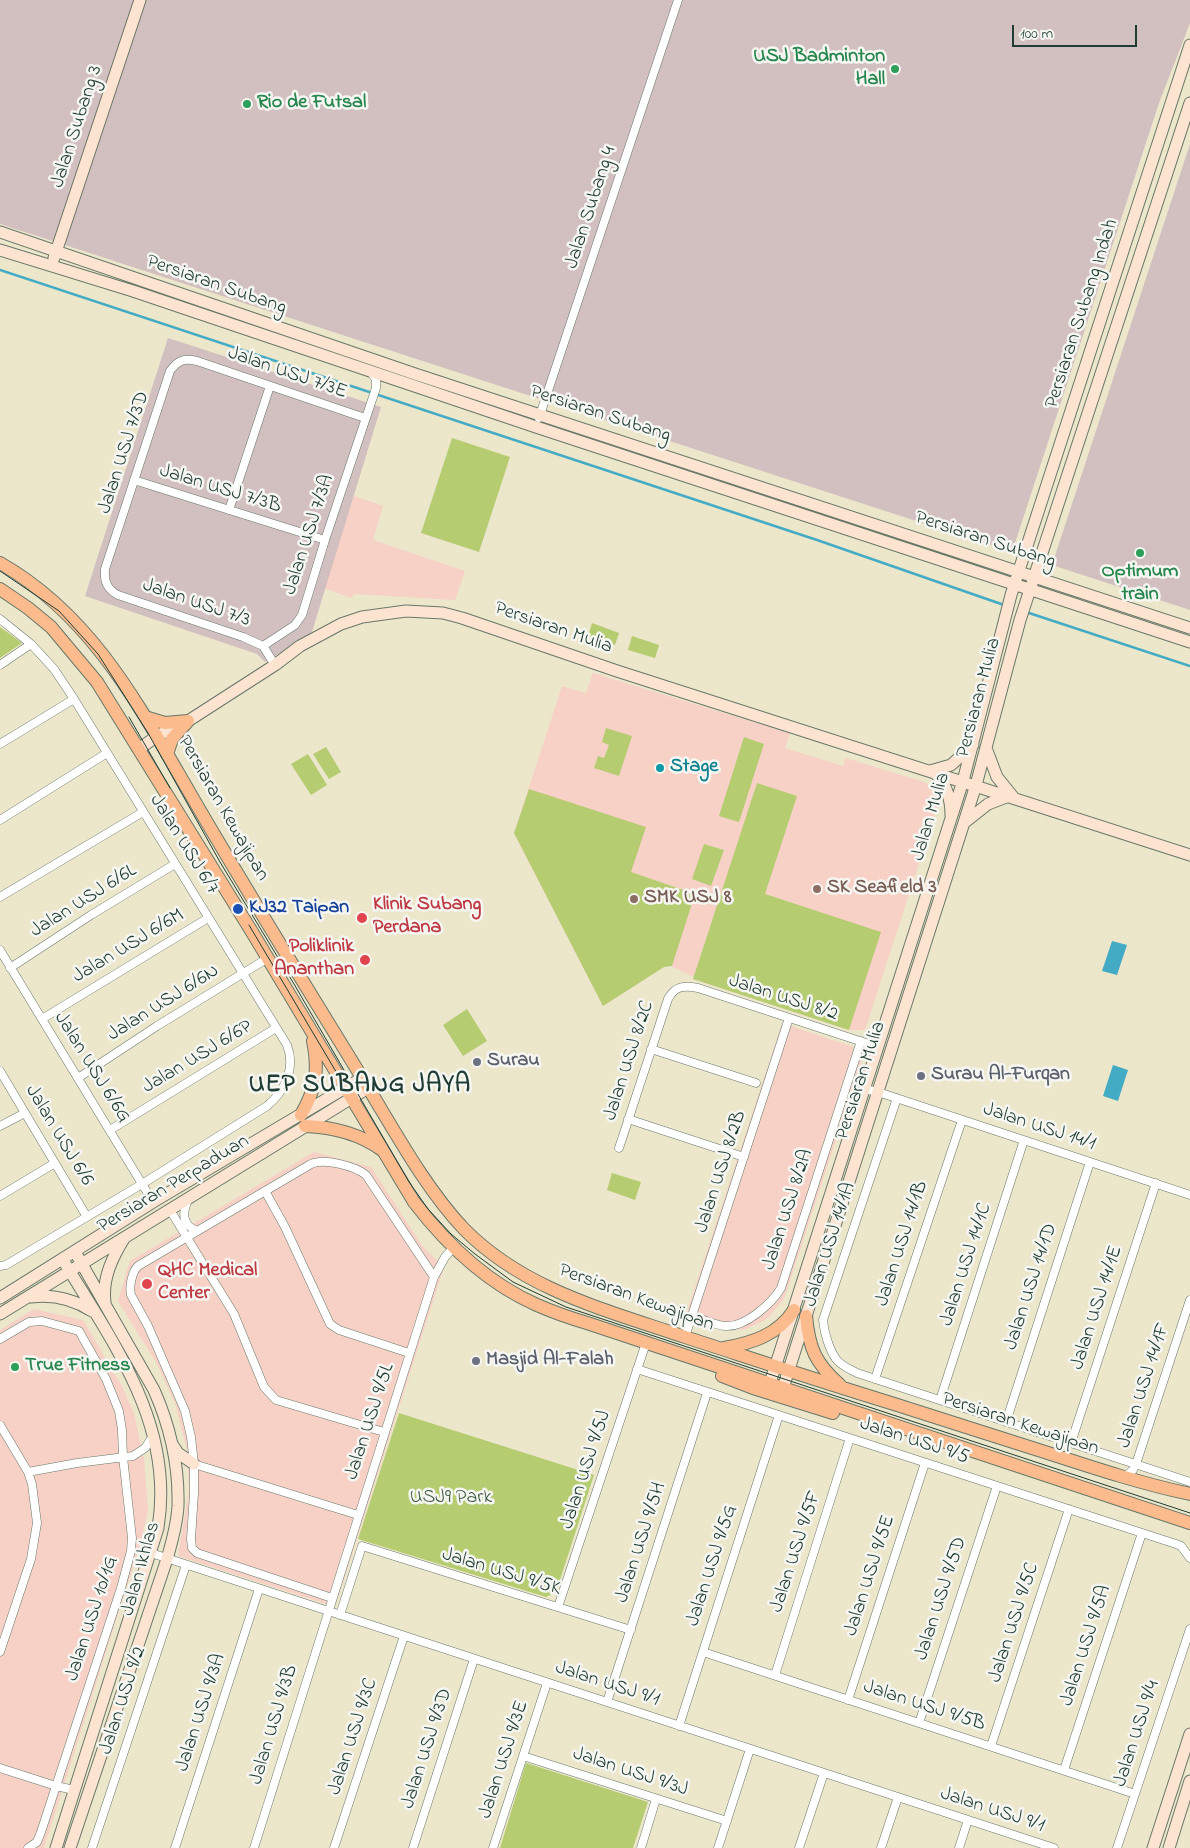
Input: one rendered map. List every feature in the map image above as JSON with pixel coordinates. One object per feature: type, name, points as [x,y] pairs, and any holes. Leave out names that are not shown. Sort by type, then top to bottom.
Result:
[{"type":"main road","name":"Persiaran Kewajipan","points":[[0,563],[35,586],[78,624],[102,652],[157,736],[296,971],[432,1191],[464,1229],[500,1261],[571,1299],[844,1389],[1124,1477],[1190,1494]]},
{"type":"main road","name":"Persiaran Kewajipan","points":[[0,588],[51,627],[97,682],[268,958],[414,1202],[432,1225],[486,1275],[525,1300],[569,1317],[1188,1524]]},
{"type":"main road","points":[[145,717],[165,723],[188,721]]},
{"type":"main road","points":[[167,754],[172,739],[188,721]]},
{"type":"main road","points":[[312,1034],[317,1065],[316,1079],[303,1121],[342,1131],[369,1142],[386,1154]]},
{"type":"main road","points":[[721,1349],[746,1344],[768,1335],[787,1320],[794,1310]]},
{"type":"main road","points":[[806,1316],[811,1348],[825,1371],[844,1389]]},
{"type":"main road","name":"Persiaran Kewajipan","points":[[662,1348],[709,1371],[753,1388],[860,1420],[906,1429]]},
{"type":"main road","points":[[1177,1491],[1190,1499]]},
{"type":"street","name":"Jalan Subang 3","points":[[51,266],[140,0]]},
{"type":"street","name":"Jalan Subang 4","points":[[536,427],[678,0]]},
{"type":"street","name":"Persiaran Subang Indah","points":[[1013,589],[1190,45]]},
{"type":"street","name":"Persiaran Subang Indah","points":[[1028,594],[1190,103]]},
{"type":"street","name":"Persiaran Subang","points":[[0,232],[415,374],[1190,628]]},
{"type":"street","name":"Persiaran Subang","points":[[0,250],[368,369],[1028,594],[1190,642]]},
{"type":"street","name":"Jalan USJ 7/3D","points":[[104,578],[104,569],[170,371],[181,359],[198,361]]},
{"type":"street","name":"Jalan USJ 7/3E","points":[[198,361],[365,418]]},
{"type":"street","points":[[368,369],[376,379],[376,388]]},
{"type":"street","points":[[376,388],[388,379],[402,381]]},
{"type":"street","points":[[229,510],[270,386]]},
{"type":"street","name":"Jalan USJ 7/3A","points":[[263,646],[295,625],[302,615],[324,540],[376,388]]},
{"type":"street","name":"Jalan USJ 7/3B","points":[[134,480],[324,540]]},
{"type":"street","name":"Jalan USJ 7/3","points":[[104,578],[110,591],[118,595],[194,619],[263,646],[274,665]]},
{"type":"street","name":"Jalan Mulia","points":[[878,1047],[963,781],[974,743],[1004,616],[1013,589]]},
{"type":"street","name":"Persiaran Mulia","points":[[770,1383],[782,1369],[806,1316],[976,785],[1028,594]]},
{"type":"street","name":"Persiaran Mulia","points":[[139,749],[157,736],[188,721],[306,642],[341,624],[385,613],[406,611],[443,613],[1190,855]]},
{"type":"street","name":"Jalan USJ 6/7","points":[[0,619],[31,644],[54,669],[287,1045],[290,1054],[285,1084],[274,1100],[142,1184],[6,1265],[0,1266]]},
{"type":"street","points":[[0,665],[31,644]]},
{"type":"street","points":[[0,744],[74,699]]},
{"type":"street","points":[[932,771],[951,765],[974,743]]},
{"type":"street","points":[[964,824],[988,804],[1011,797],[997,778],[986,748]]},
{"type":"street","points":[[0,820],[106,753]]},
{"type":"street","points":[[932,771],[941,779],[948,793],[951,808],[950,824]]},
{"type":"street","points":[[0,897],[143,812]]},
{"type":"street","name":"Jalan USJ 6/6L","points":[[10,968],[91,915],[175,864]]},
{"type":"street","name":"Jalan USJ 6/6M","points":[[42,1019],[208,918]]},
{"type":"street","name":"Jalan USJ 6/6G","points":[[0,950],[153,1202]]},
{"type":"street","name":"Jalan USJ 6/6N","points":[[78,1078],[157,1026],[268,958]]},
{"type":"street","name":"Jalan USJ 8/2","points":[[677,988],[684,986],[698,988],[878,1047]]},
{"type":"street","name":"Jalan USJ 8/2C","points":[[619,1148],[668,999],[677,988]]},
{"type":"street","name":"Jalan USJ 8/2B","points":[[685,1337],[789,1018]]},
{"type":"street","name":"Jalan USJ 6/6P","points":[[110,1130],[276,1028]]},
{"type":"street","name":"Jalan USJ 8/2A","points":[[692,1316],[726,1326],[737,1324],[766,1308],[776,1297],[781,1288],[861,1041]]},
{"type":"street","name":"Persiaran Mulia","points":[[783,1388],[782,1369],[794,1310],[878,1047]]},
{"type":"street","points":[[651,1049],[756,1083]]},
{"type":"street","name":"Jalan USJ 6/6","points":[[0,1071],[87,1217]]},
{"type":"street","name":"Persiaran Perpaduan","points":[[0,1314],[188,1200],[303,1121],[365,1083]]},
{"type":"street","name":"Jalan USJ 14/1","points":[[864,1089],[898,1098],[1190,1195]]},
{"type":"street","name":"Jalan USJ 14/1A","points":[[898,1098],[823,1320],[824,1328],[836,1359],[843,1366],[857,1373],[1190,1482]]},
{"type":"street","points":[[0,1126],[25,1112]]},
{"type":"street","points":[[628,1120],[744,1157]]},
{"type":"street","name":"Jalan USJ 14/1B","points":[[875,1379],[962,1120]]},
{"type":"street","name":"Persiaran Perpaduan","points":[[0,1298],[153,1202],[303,1121]]},
{"type":"street","name":"Jalan USJ 14/1C","points":[[940,1400],[1024,1140]]},
{"type":"street","points":[[332,1598],[197,1553],[192,1548],[194,1464],[191,1436],[185,1411],[162,1356],[130,1291],[134,1271],[138,1266],[265,1191],[319,1161],[324,1161],[362,1171],[366,1175],[434,1277]]},
{"type":"street","points":[[0,1196],[55,1162]]},
{"type":"street","name":"Jalan USJ 14/1D","points":[[1006,1422],[1090,1162]]},
{"type":"street","name":"Jalan USJ 14/1E","points":[[1071,1443],[1156,1184]]},
{"type":"street","points":[[265,1191],[330,1324],[339,1330],[409,1353]]},
{"type":"street","points":[[188,1200],[183,1215],[190,1227],[198,1231]]},
{"type":"street","points":[[170,1210],[234,1314],[264,1387],[270,1396],[276,1400],[384,1432]]},
{"type":"street","points":[[106,1305],[104,1295],[109,1270],[126,1236]]},
{"type":"street","name":"Jalan USJ 9/5L","points":[[328,1611],[434,1277],[445,1256],[454,1247]]},
{"type":"street","name":"Jalan Ikhlas","points":[[70,1848],[167,1559],[174,1536],[178,1507],[171,1442],[162,1406],[75,1252]]},
{"type":"street","name":"Jalan Ikhlas","points":[[56,1848],[151,1554],[158,1528],[162,1498],[154,1435],[141,1396],[63,1260]]},
{"type":"street","points":[[26,1298],[44,1295],[69,1299],[95,1313]]},
{"type":"street","name":"Jalan USJ 14/1F","points":[[1124,1477],[1133,1470],[1136,1464],[1190,1300]]},
{"type":"street","name":"Jalan USJ 10/1G","points":[[0,1339],[29,1322],[42,1321],[79,1331],[109,1385],[119,1411],[132,1538],[132,1551],[121,1588],[41,1832],[37,1842],[28,1848]]},
{"type":"street","name":"Jalan USJ 9/5J","points":[[558,1607],[646,1343]]},
{"type":"street","name":"Jalan USJ 9/5","points":[[637,1369],[1181,1546],[1190,1558]]},
{"type":"street","name":"Jalan USJ 9/5H","points":[[607,1702],[708,1393]]},
{"type":"street","name":"Jalan USJ 9/5G","points":[[679,1726],[779,1415]]},
{"type":"street","points":[[0,1425],[28,1472],[32,1484],[37,1523],[34,1544],[0,1652]]},
{"type":"street","points":[[28,1472],[78,1462],[133,1456],[145,1448],[154,1435]]},
{"type":"street","name":"Jalan USJ 9/5F","points":[[775,1676],[850,1438]]},
{"type":"street","points":[[0,1444],[8,1439]]},
{"type":"street","points":[[171,1442],[178,1453],[194,1464],[358,1515]]},
{"type":"street","name":"Jalan USJ 9/5E","points":[[848,1700],[925,1462]]},
{"type":"street","points":[[176,1476],[181,1468],[188,1464],[194,1464]]},
{"type":"street","name":"Jalan USJ 9/5D","points":[[919,1723],[997,1486]]},
{"type":"street","name":"Jalan USJ 9/5C","points":[[991,1746],[1069,1509]]},
{"type":"street","name":"Jalan USJ 9/5A","points":[[1064,1770],[1142,1533]]},
{"type":"street","name":"Jalan USJ 9/5K","points":[[340,1615],[362,1546],[631,1630]]},
{"type":"street","name":"Jalan USJ 9/1","points":[[151,1554],[898,1797],[1040,1846],[1054,1848]]},
{"type":"street","name":"Jalan USJ 9/2","points":[[92,1848],[186,1565]]},
{"type":"street","name":"Jalan USJ 9/3A","points":[[175,1848],[259,1589]]},
{"type":"street","name":"Jalan USJ 9/3B","points":[[254,1848],[328,1611]]},
{"type":"street","name":"Jalan USJ 9/4","points":[[1117,1848],[1190,1629]]},
{"type":"street","name":"Jalan USJ 9/3C","points":[[334,1848],[404,1636]]},
{"type":"street","name":"Jalan USJ 9/5B","points":[[703,1652],[1135,1794]]},
{"type":"street","name":"Jalan USJ 9/3D","points":[[414,1848],[474,1659]]},
{"type":"street","name":"Jalan USJ 9/3E","points":[[493,1848],[547,1683]]},
{"type":"street","points":[[1153,1848],[1190,1734]]},
{"type":"street","points":[[718,1848],[750,1749]]},
{"type":"street","name":"Jalan USJ 9/3J","points":[[523,1756],[727,1821]]},
{"type":"street","points":[[0,1768],[74,1790],[80,1790],[93,1780]]},
{"type":"street","points":[[799,1848],[824,1773]]},
{"type":"street","points":[[1169,1848],[1190,1781]]},
{"type":"street","points":[[882,1848],[898,1797]]},
{"type":"street","points":[[641,1848],[656,1799]]},
{"type":"street","points":[[959,1848],[968,1820]]},
{"type":"shaded area","points":[[0,0],[1190,0],[1190,23],[1159,103],[1012,552],[0,224]]},
{"type":"shaded area","points":[[1190,144],[1190,610],[1052,565]]},
{"type":"shaded area","points":[[168,338],[381,407],[311,635],[265,662],[257,654],[85,596]]},
{"type":"shaded area","points":[[351,495],[383,506],[373,540],[465,571],[455,600],[354,594],[351,598],[321,587]]},
{"type":"shaded area","points":[[593,673],[790,733],[785,748],[843,766],[846,758],[927,783],[939,802],[865,1030],[849,1030],[693,979],[694,977],[669,965],[603,1006],[514,833],[562,686],[586,693]]},
{"type":"shaded area","points":[[782,1023],[865,1051],[784,1299],[767,1319],[746,1329],[730,1330],[684,1321]]},
{"type":"shaded area","points":[[314,1152],[371,1167],[423,1247],[444,1267],[335,1607],[178,1556],[189,1490],[187,1450],[175,1403],[157,1364],[118,1301],[130,1261]]},
{"type":"shaded area","points":[[34,1309],[83,1320],[123,1388],[134,1413],[144,1459],[148,1511],[140,1545],[44,1848],[0,1848],[0,1330]]},
{"type":"green space","points":[[452,438],[510,457],[479,552],[421,533]]},
{"type":"green space","points":[[592,623],[619,633],[615,645],[588,636]]},
{"type":"green space","points":[[0,627],[22,643],[0,658]]},
{"type":"green space","points":[[632,636],[659,645],[655,658],[628,650]]},
{"type":"green space","points":[[606,728],[632,736],[619,776],[594,768],[598,756],[604,758],[609,745],[602,742]]},
{"type":"green space","points":[[744,737],[764,744],[739,822],[719,816]]},
{"type":"green space","points":[[326,747],[341,772],[329,779],[313,754]]},
{"type":"green space","points":[[308,754],[327,785],[311,795],[291,764]]},
{"type":"green space","points":[[757,783],[797,796],[765,894],[881,932],[849,1030],[693,979]]},
{"type":"green space","points":[[529,789],[646,827],[631,872],[695,894],[672,966],[664,967],[603,1006],[514,833]]},
{"type":"green space","points":[[704,844],[724,850],[711,886],[692,879]]},
{"type":"green space","points":[[467,1009],[487,1041],[463,1056],[443,1025]]},
{"type":"green space","points":[[612,1173],[641,1182],[635,1200],[607,1190]]},
{"type":"green space","name":"USJ9 Park","points":[[399,1413],[594,1475],[556,1592],[546,1597],[358,1539]]},
{"type":"green space","points":[[526,1763],[648,1802],[633,1848],[500,1848]]},
{"type":"water","points":[[1112,941],[1127,945],[1117,975],[1102,971]]},
{"type":"water","points":[[1113,1065],[1128,1070],[1118,1101],[1103,1096]]},
{"type":"waterway","points":[[0,270],[817,540],[1004,605]]},
{"type":"waterway","points":[[1026,612],[1190,666]]},
{"type":"tram line","points":[[0,571],[59,611],[98,654],[148,733],[220,862],[294,984],[409,1182],[428,1209],[451,1234],[475,1254],[513,1282],[566,1307],[1190,1513]]},
{"type":"tram line","points":[[129,717],[170,788]]},
{"type":"tram line","points":[[249,925],[338,1075]]},
{"type":"place","name":"USJ Badminton Hall","points":[[895,69]]},
{"type":"place","name":"Rio de Futsal","points":[[247,104]]},
{"type":"place","name":"Optimum train","points":[[1140,553]]},
{"type":"place","name":"Stage","points":[[660,768]]},
{"type":"place","name":"SK Seafield 3","points":[[817,889]]},
{"type":"place","name":"SMK USJ 8","points":[[634,899]]},
{"type":"place","name":"KJ32 Taipan","points":[[238,909]]},
{"type":"place","name":"Klinik Subang Perdana","points":[[362,918]]},
{"type":"place","name":"Poliklinik Ananthan","points":[[365,960]]},
{"type":"place","name":"Surau","points":[[477,1062]]},
{"type":"place","name":"Surau Al-Furqan","points":[[921,1076]]},
{"type":"place","name":"QHC Medical Center","points":[[147,1284]]},
{"type":"place","name":"Masjid Al-Falah","points":[[476,1361]]},
{"type":"place","name":"True Fitness","points":[[15,1367]]},
{"type":"district","name":"UEP SUBANG JAYA","points":[[360,1087]]}]
